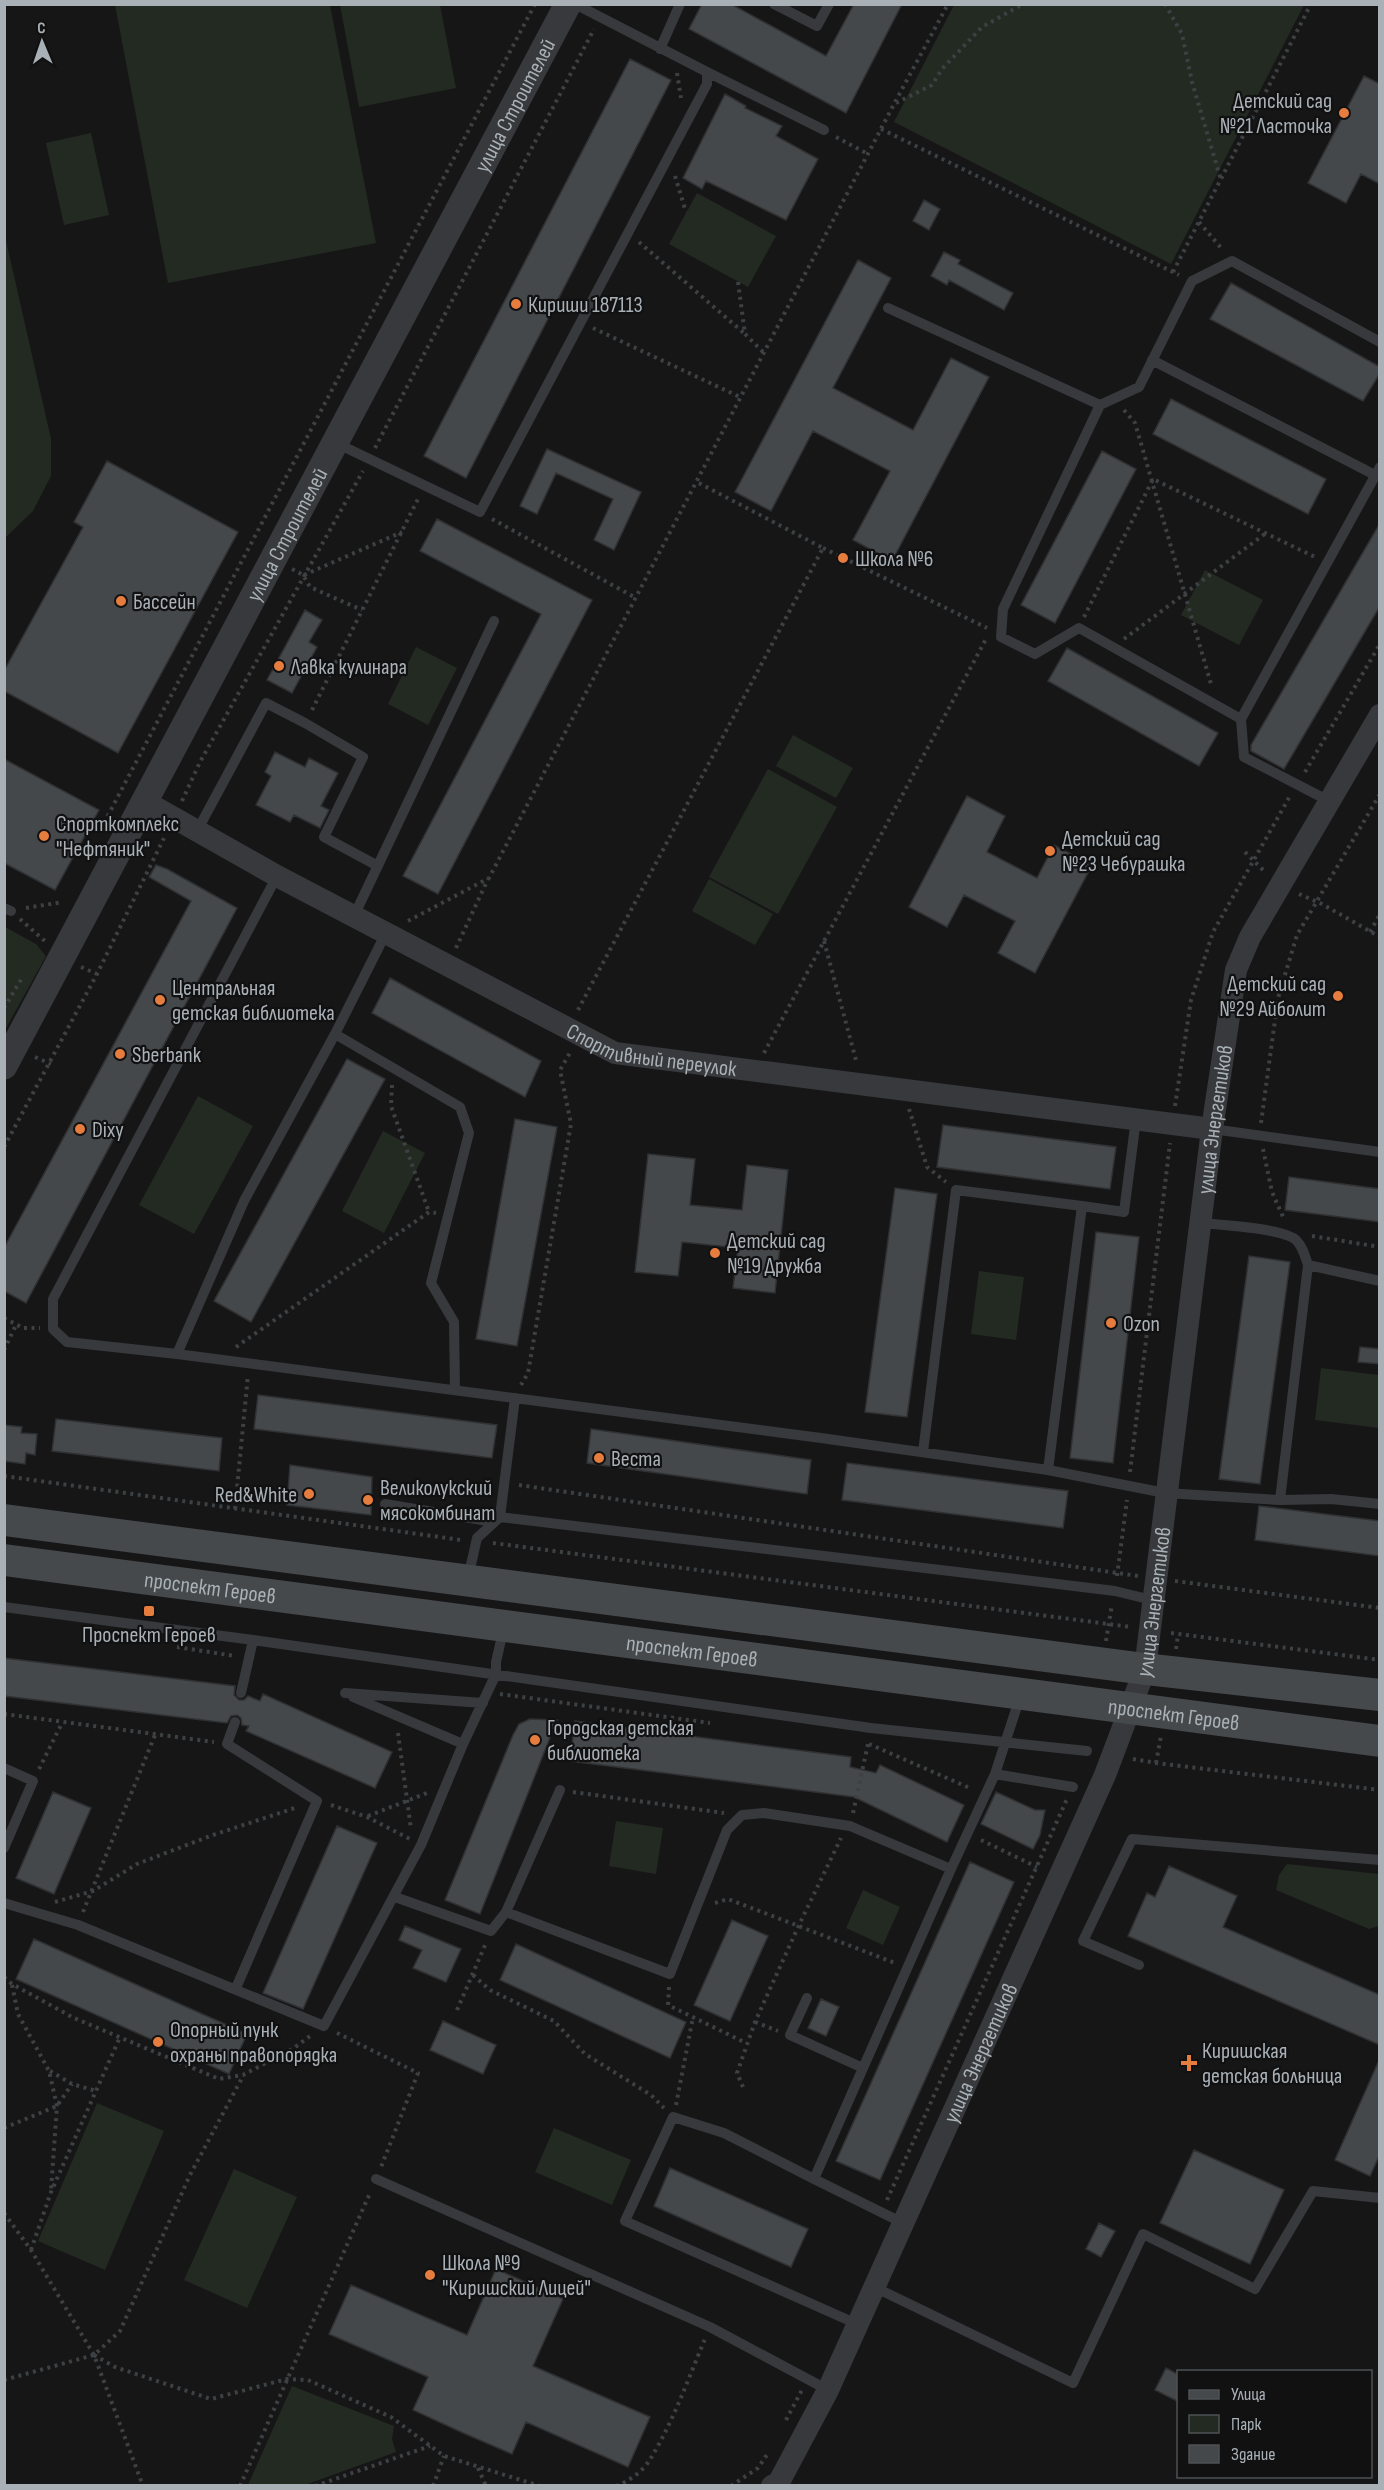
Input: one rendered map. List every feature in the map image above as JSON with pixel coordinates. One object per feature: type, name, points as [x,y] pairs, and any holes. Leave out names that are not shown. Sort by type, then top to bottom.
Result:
[{"type":"main road","name":"проспект Героев","points":[[4,1520],[1145,1670],[1380,1695]]},
{"type":"main road","name":"проспект Героев","points":[[4,1560],[1380,1741]]},
{"type":"street","name":"улица Строителей","points":[[4,1066],[568,4]]},
{"type":"street","name":"улица Энергетиков","points":[[779,2484],[828,2390],[1105,1775],[1145,1670],[1199,1223],[1236,970],[1250,937],[1380,715]]},
{"type":"street","name":"Спортивный переулок","points":[[146,802],[277,876],[448,965],[579,1024],[615,1053],[1212,1129]]},
{"type":"lane","points":[[575,4],[824,130]]},
{"type":"lane","points":[[660,49],[680,4]]},
{"type":"lane","points":[[774,4],[817,26],[829,4]]},
{"type":"lane","points":[[335,443],[480,512],[707,84],[706,72]]},
{"type":"lane","points":[[1241,718],[1079,628],[1035,654],[1001,637],[1003,609],[1100,405],[1139,387],[1192,281],[1232,261],[1380,342]]},
{"type":"lane","points":[[888,308],[1100,405]]},
{"type":"lane","points":[[1152,360],[1377,471],[1241,718],[1244,757],[1329,801]]},
{"type":"lane","points":[[354,916],[494,621]]},
{"type":"lane","points":[[197,832],[266,703],[363,757],[324,837],[378,866]]},
{"type":"lane","points":[[277,876],[53,1299],[53,1329],[67,1342],[219,1359],[923,1452],[1048,1470],[1165,1493],[1280,1500],[1331,1499],[1380,1504]]},
{"type":"lane","points":[[177,1354],[244,1201],[387,933]]},
{"type":"lane","points":[[335,1034],[460,1107],[469,1133],[431,1283],[454,1322],[455,1390]]},
{"type":"lane","points":[[923,1452],[956,1190],[1124,1212],[1136,1119]]},
{"type":"lane","points":[[1212,1129],[1380,1152]]},
{"type":"lane","points":[[1048,1470],[1082,1206]]},
{"type":"lane","points":[[1199,1223],[1281,1232],[1294,1238],[1303,1249],[1308,1265],[1280,1500]]},
{"type":"lane","points":[[1308,1265],[1380,1281]]},
{"type":"lane","points":[[467,1581],[477,1538],[497,1520],[515,1398]]},
{"type":"lane","points":[[385,1504],[497,1520],[1103,1590],[1153,1589]]},
{"type":"lane","points":[[4,1607],[871,1728],[1087,1751]]},
{"type":"lane","points":[[4,1903],[78,1925],[324,2026],[421,1845],[463,1744],[496,1674],[496,1662],[505,1626]]},
{"type":"lane","points":[[241,1693],[253,1640]]},
{"type":"lane","points":[[463,1744],[345,1693],[485,1698]]},
{"type":"lane","points":[[813,2179],[995,1773],[1022,1693]]},
{"type":"lane","points":[[235,1722],[227,1744],[317,1801],[236,1988]]},
{"type":"lane","points":[[4,1768],[33,1781],[4,1848]]},
{"type":"lane","points":[[995,1773],[1073,1787]]},
{"type":"lane","points":[[395,1897],[491,1931],[506,1912],[560,1790]]},
{"type":"lane","points":[[506,1912],[670,1974],[727,1830],[742,1815],[764,1813],[850,1826],[951,1869]]},
{"type":"lane","points":[[1139,1965],[1083,1941],[1132,1839],[1380,1860]]},
{"type":"lane","points":[[807,1998],[790,2035],[863,2068]]},
{"type":"lane","points":[[857,2324],[625,2221],[673,2117],[724,2133],[903,2223]]},
{"type":"lane","points":[[376,2179],[710,2327],[769,2357],[807,2381],[828,2390]]},
{"type":"lane","points":[[874,2287],[1073,2383],[1143,2234],[1255,2289],[1313,2191],[1380,2198]]},
{"type":"path","points":[[100,830],[535,4]]},
{"type":"path","points":[[448,965],[489,878],[948,4]]},
{"type":"path","points":[[894,104],[932,85],[942,69],[982,27],[1023,4]]},
{"type":"path","points":[[1164,4],[1182,34],[1192,82],[1221,181]]},
{"type":"path","points":[[1173,272],[1311,4]]},
{"type":"path","points":[[4,1147],[92,984],[200,762],[370,458],[600,18]]},
{"type":"path","points":[[881,129],[1192,281]]},
{"type":"path","points":[[824,130],[868,154]]},
{"type":"path","points":[[1199,222],[1232,261]]},
{"type":"path","points":[[628,232],[764,353]]},
{"type":"path","points":[[738,282],[745,334]]},
{"type":"path","points":[[581,322],[742,398]]},
{"type":"path","points":[[1114,399],[1135,423],[1217,705]]},
{"type":"path","points":[[1153,479],[1326,562]]},
{"type":"path","points":[[1079,628],[1153,479]]},
{"type":"path","points":[[697,482],[823,548],[991,630]]},
{"type":"path","points":[[305,723],[425,486]]},
{"type":"path","points":[[480,512],[636,597]]},
{"type":"path","points":[[303,575],[402,532]]},
{"type":"path","points":[[1113,648],[1266,533]]},
{"type":"path","points":[[515,1398],[528,1373],[571,1124],[560,1070],[579,1024],[823,548]]},
{"type":"path","points":[[303,575],[310,587],[363,610]]},
{"type":"path","points":[[761,1072],[765,1050],[1003,609]]},
{"type":"path","points":[[1292,1227],[1284,1221],[1272,1192],[1260,1135],[1278,998],[1298,935],[1380,794]]},
{"type":"path","points":[[1245,852],[1280,886],[1316,902],[1380,937]]},
{"type":"path","points":[[387,933],[489,878]]},
{"type":"path","points":[[58,912],[69,892]]},
{"type":"path","points":[[8,909],[63,902]]},
{"type":"path","points":[[1370,932],[1380,914]]},
{"type":"path","points":[[38,950],[48,931]]},
{"type":"path","points":[[824,942],[863,1084]]},
{"type":"path","points":[[4,1008],[27,969]]},
{"type":"path","points":[[393,1068],[392,1106],[429,1212]]},
{"type":"path","points":[[902,1090],[927,1167],[956,1190]]},
{"type":"path","points":[[219,1359],[429,1212],[448,1215]]},
{"type":"path","points":[[1308,1235],[1336,1242],[1380,1247]]},
{"type":"path","points":[[4,1318],[23,1328],[53,1329]]},
{"type":"path","points":[[4,1350],[16,1325]]},
{"type":"path","points":[[235,1509],[249,1363]]},
{"type":"path","points":[[4,1476],[477,1542],[1380,1660]]},
{"type":"path","points":[[504,1483],[1153,1589],[1380,1608]]},
{"type":"path","points":[[485,1698],[713,1723]]},
{"type":"path","points":[[4,1714],[227,1744]]},
{"type":"path","points":[[33,1781],[62,1723]]},
{"type":"path","points":[[743,2087],[737,2073],[746,2043],[838,1843],[850,1826],[871,1728]]},
{"type":"path","points":[[50,1916],[53,1902],[93,1891],[137,1864],[213,1835],[317,1801],[367,1817],[412,1840],[398,1732]]},
{"type":"path","points":[[78,1925],[155,1735]]},
{"type":"path","points":[[856,1742],[868,1744],[985,1794]]},
{"type":"path","points":[[1105,1775],[1116,1778],[1130,1758],[1380,1790]]},
{"type":"path","points":[[367,1817],[446,1785]]},
{"type":"path","points":[[882,2212],[1073,1787]]},
{"type":"path","points":[[560,1790],[742,1815]]},
{"type":"path","points":[[967,1834],[1037,1867]]},
{"type":"path","points":[[694,1909],[728,1899],[907,1968]]},
{"type":"path","points":[[457,2010],[491,1931]]},
{"type":"path","points":[[670,1974],[668,2005],[746,2043]]},
{"type":"path","points":[[473,1975],[490,1990],[554,2021],[585,2054],[651,2095],[673,2117]]},
{"type":"path","points":[[4,1977],[12,1984],[74,2019],[219,2079],[243,2075],[294,2048],[324,2026],[418,2073],[376,2179],[240,2486]]},
{"type":"path","points":[[12,1984],[18,2014],[50,2071],[57,2106],[51,2193]]},
{"type":"path","points":[[673,2117],[693,2017]]},
{"type":"path","points":[[755,2022],[790,2035]]},
{"type":"path","points":[[31,2250],[51,2193],[120,2037]]},
{"type":"path","points":[[50,2071],[72,2084],[96,2091]]},
{"type":"path","points":[[4,2380],[94,2355],[120,2331],[190,2175],[243,2075]]},
{"type":"path","points":[[4,2128],[57,2106],[72,2084]]},
{"type":"path","points":[[4,2213],[31,2250],[94,2355],[142,2486]]},
{"type":"path","points":[[616,2486],[625,2483],[648,2463],[678,2403],[710,2327]]},
{"type":"path","points":[[94,2355],[115,2367],[211,2399],[286,2379],[308,2380],[392,2417],[444,2456],[540,2486]]},
{"type":"path","points":[[781,2428],[807,2381]]},
{"type":"path","points":[[315,2486],[430,2445]]},
{"type":"path","points":[[731,2486],[758,2468],[771,2448]]},
{"type":"path","points":[[433,2486],[444,2456]]},
{"type":"path","points":[[478,2468],[486,2486]]},
{"type":"green space","points":[[115,5],[330,5],[376,243],[168,283]]},
{"type":"green space","points":[[340,5],[440,5],[456,88],[359,107]]},
{"type":"green space","points":[[954,5],[1304,5],[1171,264],[894,122]]},
{"type":"green space","points":[[91,133],[109,215],[64,225],[46,143]]},
{"type":"green space","points":[[697,193],[776,236],[748,287],[669,244]]},
{"type":"green space","points":[[5,236],[51,439],[51,476],[33,511],[5,538]]},
{"type":"green space","points":[[1205,570],[1263,600],[1239,645],[1181,615]]},
{"type":"green space","points":[[416,647],[457,668],[428,725],[388,704]]},
{"type":"green space","points":[[793,735],[853,768],[836,798],[776,766]]},
{"type":"green space","points":[[768,769],[837,807],[778,914],[709,877]]},
{"type":"green space","points":[[709,879],[773,914],[755,945],[692,911]]},
{"type":"green space","points":[[5,927],[36,944],[46,956],[5,1030]]},
{"type":"green space","points":[[198,1096],[253,1126],[194,1234],[139,1205]]},
{"type":"green space","points":[[383,1131],[425,1153],[384,1233],[342,1211]]},
{"type":"green space","points":[[979,1271],[1024,1277],[1016,1340],[971,1334]]},
{"type":"green space","points":[[1321,1368],[1379,1375],[1379,1428],[1315,1420]]},
{"type":"green space","points":[[616,1821],[663,1828],[656,1874],[609,1866]]},
{"type":"green space","points":[[1287,1864],[1379,1874],[1379,1926],[1369,1929],[1276,1890],[1279,1875]]},
{"type":"green space","points":[[863,1890],[900,1907],[883,1945],[846,1928]]},
{"type":"green space","points":[[97,2103],[164,2131],[105,2270],[38,2241]]},
{"type":"green space","points":[[554,2128],[631,2160],[612,2205],[535,2172]]},
{"type":"green space","points":[[234,2169],[297,2197],[247,2308],[184,2280]]},
{"type":"green space","points":[[292,2386],[394,2426],[392,2439],[396,2452],[305,2485],[248,2485]]},
{"type":"building","points":[[702,4],[731,4],[826,56],[854,4],[902,4],[846,113],[689,29]]},
{"type":"building","points":[[630,59],[671,80],[466,478],[424,456]]},
{"type":"building","points":[[1364,76],[1380,84],[1380,184],[1361,174],[1346,203],[1308,183]]},
{"type":"building","points":[[725,94],[746,106],[745,108],[782,126],[776,136],[818,159],[786,220],[706,181],[702,189],[683,178]]},
{"type":"building","points":[[924,200],[940,209],[929,230],[913,221]]},
{"type":"building","points":[[944,252],[960,260],[958,264],[1013,293],[1004,310],[949,280],[947,285],[931,276]]},
{"type":"building","points":[[858,260],[891,278],[833,388],[913,430],[951,358],[989,377],[892,561],[853,540],[890,471],[813,431],[771,511],[735,492]]},
{"type":"building","points":[[1231,283],[1380,367],[1380,373],[1363,401],[1210,319]]},
{"type":"building","points":[[1171,399],[1326,479],[1308,514],[1153,434]]},
{"type":"building","points":[[547,449],[641,492],[614,550],[594,540],[613,499],[556,473],[537,514],[520,506]]},
{"type":"building","points":[[1102,451],[1136,469],[1055,623],[1021,605]]},
{"type":"building","name":"Бассейн","points":[[107,461],[238,532],[118,753],[4,691],[4,671],[83,527],[74,522]]},
{"type":"building","points":[[437,519],[592,600],[438,894],[403,876],[541,614],[420,551]]},
{"type":"building","points":[[1380,523],[1380,606],[1284,769],[1251,751],[1251,745]]},
{"type":"building","points":[[305,610],[322,620],[309,642],[317,647],[292,693],[267,680]]},
{"type":"building","points":[[1067,648],[1218,733],[1199,766],[1048,681]]},
{"type":"building","points":[[275,752],[305,767],[309,758],[338,773],[321,806],[329,810],[320,828],[294,815],[290,822],[256,805],[271,776],[265,772]]},
{"type":"building","name":"Спорткомплекс \"Нефтяник\"","points":[[4,759],[99,810],[55,890],[4,863]]},
{"type":"building","points":[[967,796],[1005,816],[987,852],[1037,878],[1054,845],[1092,865],[1035,973],[998,953],[1015,921],[964,895],[947,927],[909,907]]},
{"type":"building","points":[[156,865],[237,908],[26,1303],[4,1291],[4,1248],[191,901],[149,877]]},
{"type":"building","points":[[390,978],[541,1061],[525,1097],[372,1013]]},
{"type":"building","points":[[347,1059],[385,1079],[251,1322],[214,1301]]},
{"type":"building","points":[[515,1119],[557,1127],[517,1346],[476,1339]]},
{"type":"building","points":[[943,1125],[1116,1147],[1110,1189],[937,1167]]},
{"type":"building","points":[[648,1154],[695,1159],[690,1205],[742,1210],[747,1165],[788,1170],[775,1293],[733,1288],[738,1248],[682,1242],[678,1276],[635,1272]]},
{"type":"building","points":[[1289,1177],[1380,1189],[1380,1222],[1285,1210]]},
{"type":"building","points":[[895,1188],[937,1194],[907,1417],[865,1412]]},
{"type":"building","points":[[1096,1232],[1139,1237],[1113,1463],[1070,1458]]},
{"type":"building","points":[[1249,1256],[1290,1262],[1260,1484],[1219,1479]]},
{"type":"building","points":[[1360,1347],[1380,1349],[1380,1364],[1358,1362]]},
{"type":"building","points":[[258,1395],[497,1425],[492,1458],[254,1429]]},
{"type":"building","points":[[56,1419],[222,1438],[219,1471],[52,1451]]},
{"type":"building","points":[[4,1425],[22,1427],[21,1433],[37,1434],[35,1455],[26,1453],[25,1464],[4,1461]]},
{"type":"building","points":[[591,1429],[811,1460],[807,1494],[587,1463]]},
{"type":"building","points":[[847,1463],[1068,1491],[1063,1528],[842,1500]]},
{"type":"building","points":[[290,1465],[372,1477],[371,1515],[287,1505]]},
{"type":"building","points":[[1259,1506],[1380,1521],[1380,1556],[1255,1540]]},
{"type":"building","points":[[4,1658],[235,1686],[234,1695],[239,1700],[244,1700],[248,1696],[260,1701],[263,1694],[392,1752],[375,1788],[246,1731],[249,1726],[242,1725],[241,1718],[237,1715],[231,1716],[227,1723],[4,1696]]},
{"type":"building","points":[[530,1719],[557,1720],[480,1914],[445,1900],[513,1735],[519,1724]]},
{"type":"building","points":[[575,1721],[851,1757],[850,1767],[876,1773],[880,1765],[964,1805],[947,1842],[854,1797],[570,1761]]},
{"type":"building","points":[[53,1792],[91,1808],[54,1894],[16,1878]]},
{"type":"building","points":[[996,1792],[1035,1810],[1045,1810],[1040,1835],[1033,1849],[981,1824]]},
{"type":"building","points":[[337,1826],[377,1843],[303,2009],[263,1993]]},
{"type":"building","points":[[970,1862],[1014,1882],[880,2180],[836,2161]]},
{"type":"building","points":[[1169,1866],[1237,1896],[1223,1927],[1380,1995],[1380,2045],[1128,1936],[1147,1893],[1155,1897]]},
{"type":"building","points":[[732,1920],[768,1936],[730,2021],[694,2005]]},
{"type":"building","points":[[405,1926],[461,1949],[446,1982],[413,1968],[422,1950],[399,1940]]},
{"type":"building","points":[[34,1939],[247,2034],[229,2074],[16,1979]]},
{"type":"building","points":[[516,1944],[686,2022],[670,2058],[500,1980]]},
{"type":"building","points":[[821,1999],[839,2007],[826,2036],[808,2028]]},
{"type":"building","points":[[443,2021],[496,2045],[483,2074],[430,2050]]},
{"type":"building","points":[[1380,2058],[1380,2154],[1370,2176],[1335,2160]]},
{"type":"building","points":[[1194,2150],[1284,2190],[1250,2264],[1160,2223]]},
{"type":"building","points":[[670,2168],[808,2229],[791,2267],[654,2206]]},
{"type":"building","points":[[1099,2223],[1115,2231],[1101,2257],[1086,2249]]},
{"type":"building","points":[[496,2269],[563,2299],[533,2366],[650,2417],[628,2467],[526,2422],[512,2454],[461,2432],[413,2410],[428,2377],[329,2334],[351,2285],[467,2335]]},
{"type":"building","points":[[1166,2368],[1177,2374],[1177,2401],[1155,2390]]},
{"type":"place","name":"Детский сад №21 Ласточка","points":[[1344,113]]},
{"type":"place","name":"Кириши 187113","points":[[516,304]]},
{"type":"place","name":"Школа №6","points":[[843,558]]},
{"type":"place","name":"Бассейн","points":[[121,601]]},
{"type":"place","name":"Лавка кулинара","points":[[279,666]]},
{"type":"place","name":"Спорткомплекс \"Нефтяник\"","points":[[44,836]]},
{"type":"place","name":"Детский сад №23 Чебурашка","points":[[1050,851]]},
{"type":"place","name":"Детский сад №29 Айболит","points":[[1338,996]]},
{"type":"place","name":"Центральная детская библиотека","points":[[160,1000]]},
{"type":"place","name":"Sberbank","points":[[120,1054]]},
{"type":"place","name":"Dixy","points":[[80,1129]]},
{"type":"place","name":"Детский сад №19 Дружба","points":[[715,1253]]},
{"type":"place","name":"Ozon","points":[[1111,1323]]},
{"type":"place","name":"Веста","points":[[599,1458]]},
{"type":"place","name":"Red&White","points":[[309,1494]]},
{"type":"place","name":"Великолукский мясокомбинат","points":[[368,1500]]},
{"type":"place","name":"Проспект Героев","points":[[149,1611]]},
{"type":"place","name":"Городская детская библиотека","points":[[535,1740]]},
{"type":"place","name":"Опорный пунк охраны правопорядка","points":[[158,2042]]},
{"type":"place","name":"Киришская детская больница","points":[[1189,2063]]},
{"type":"place","name":"Школа №9 \"Киришский Лицей\"","points":[[430,2275]]}]
